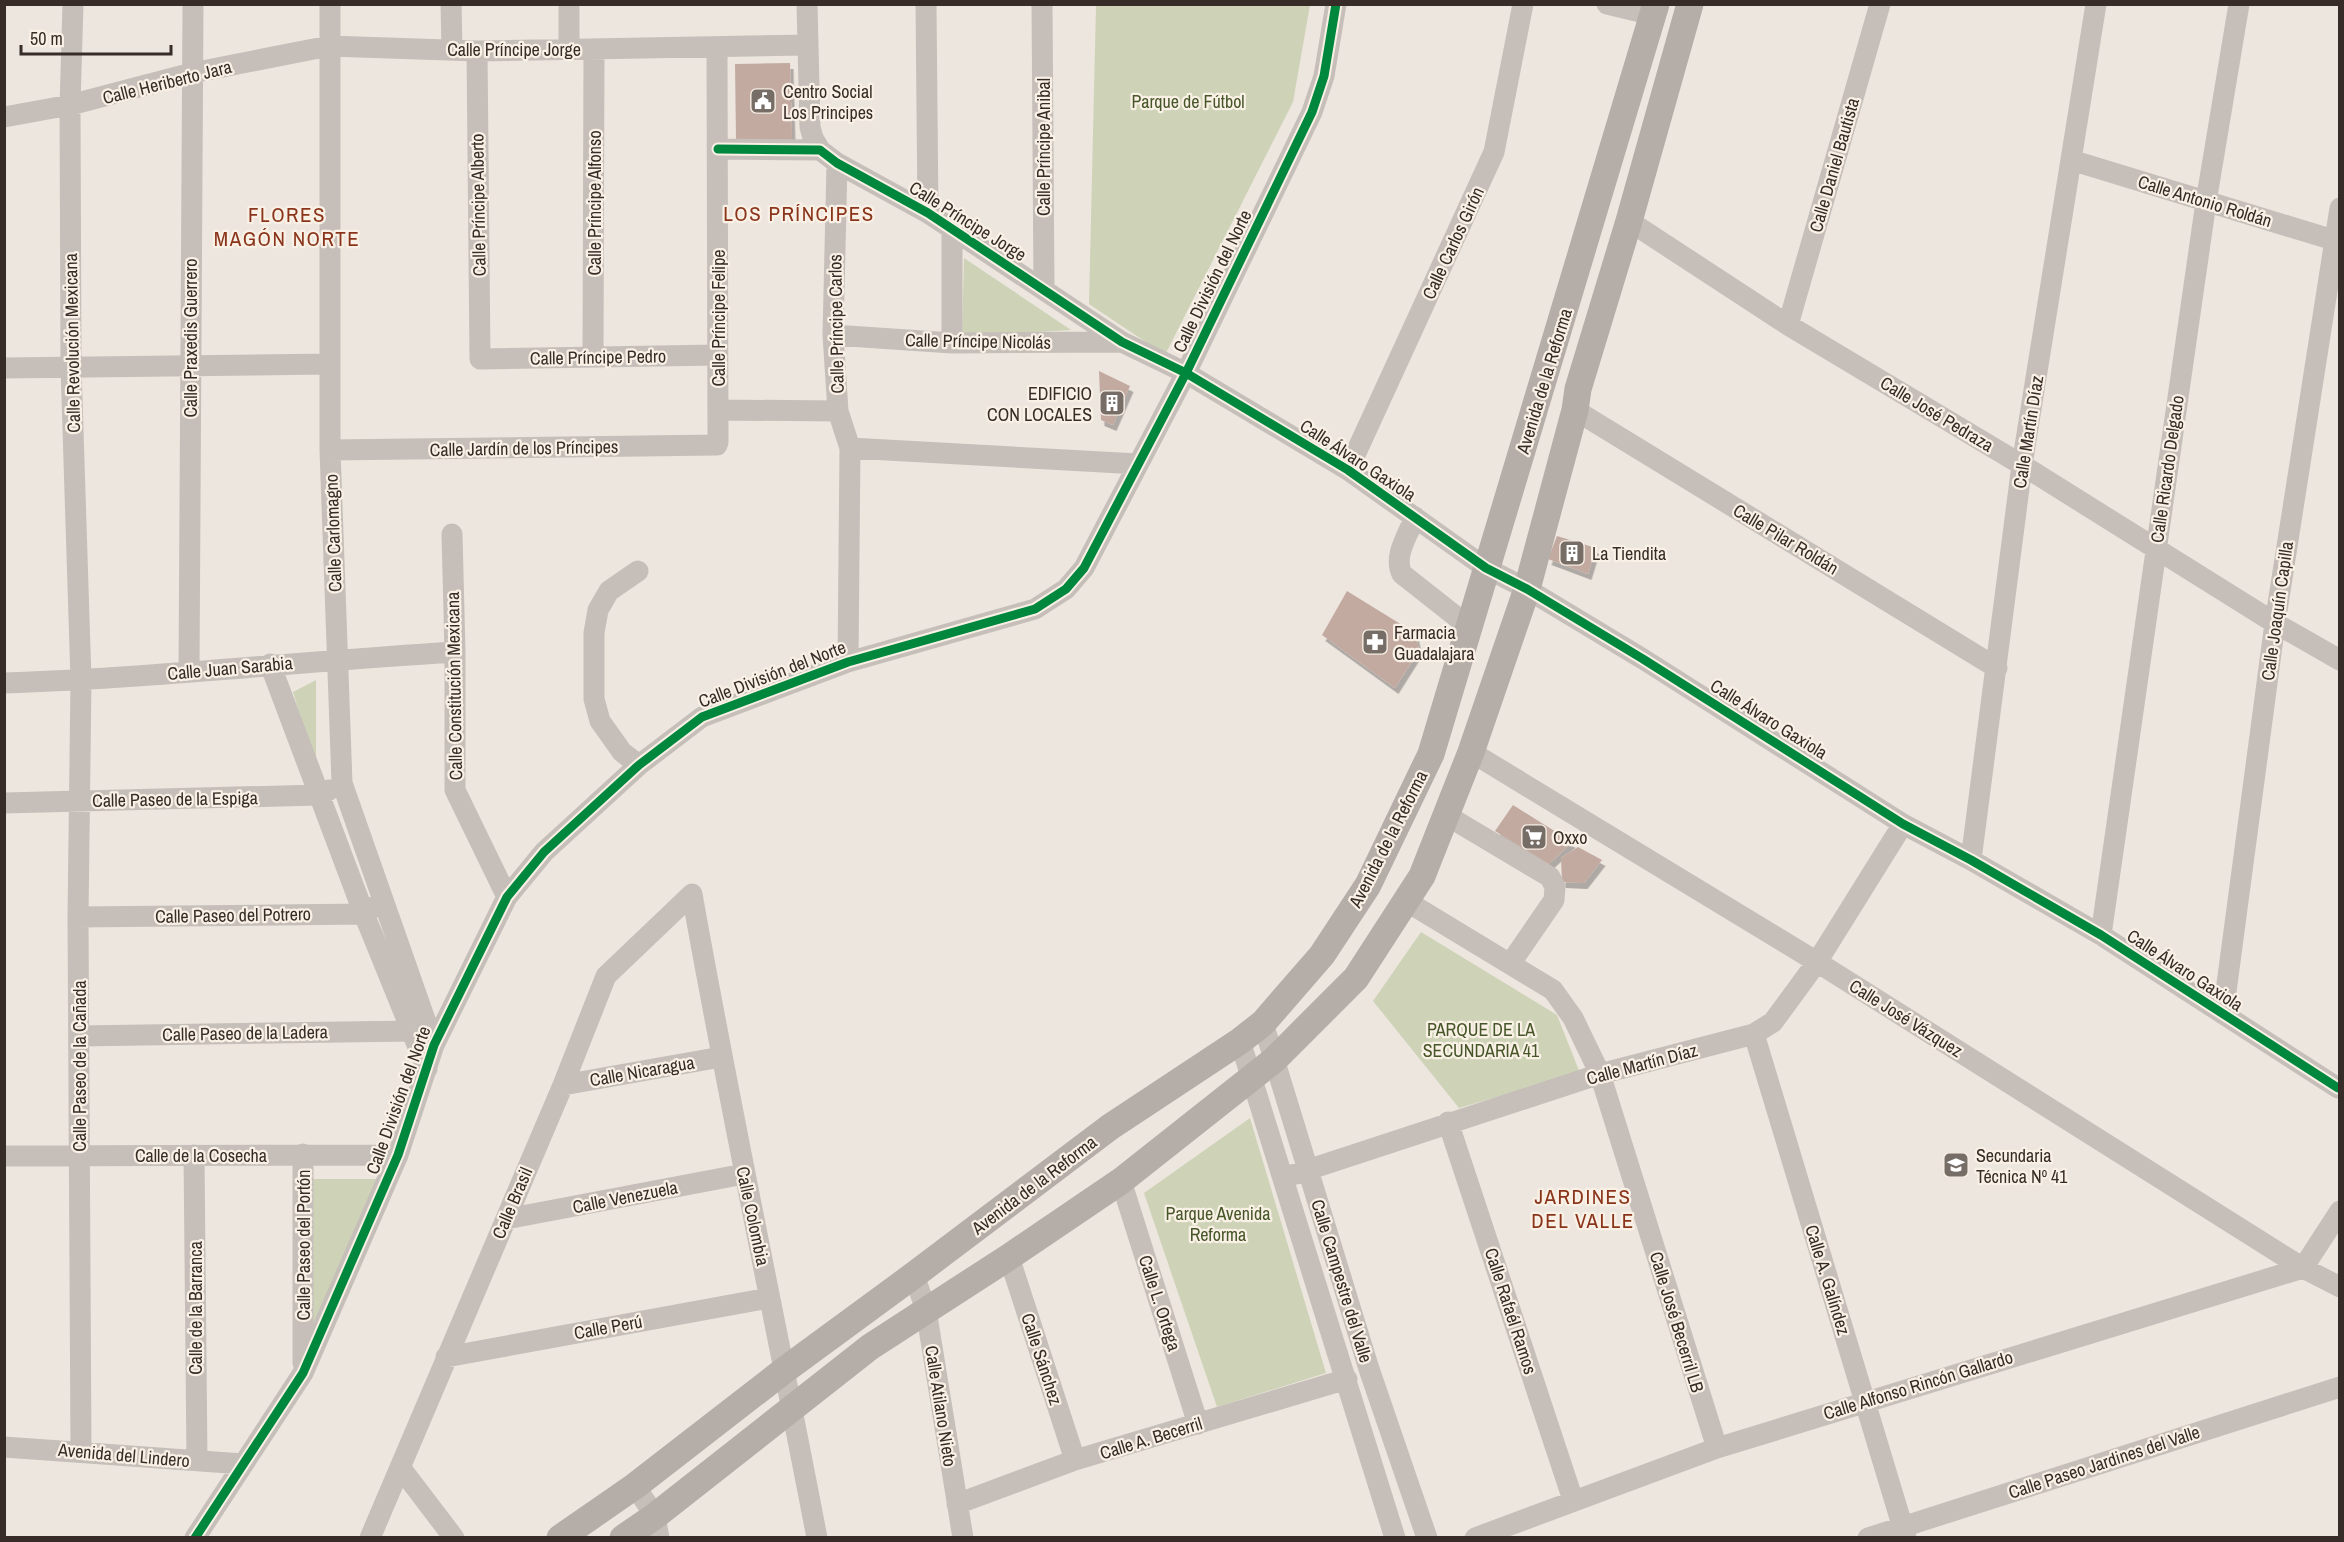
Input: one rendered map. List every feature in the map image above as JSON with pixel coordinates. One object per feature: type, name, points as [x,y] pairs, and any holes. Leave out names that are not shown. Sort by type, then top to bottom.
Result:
[{"type":"main road","name":"Avenida de la Reforma","points":[[623,1538],[657,1527],[792,1406],[870,1347],[1121,1181],[1274,1059],[1356,978],[1422,876],[1471,752],[1527,589],[1575,410],[1578,389],[1629,221],[1690,4]]},
{"type":"main road","name":"Avenida de la Reforma","points":[[561,1538],[634,1486],[786,1369],[1110,1127],[1240,1041],[1263,1023],[1322,955],[1368,885],[1431,754],[1655,10]]},
{"type":"street","name":"Calle Revolución Mexicana","points":[[73,4],[70,105],[71,367],[81,681]]},
{"type":"street","name":"Calle Praxedis Guerrero","points":[[189,671],[193,4]]},
{"type":"street","name":"Calle Carlomagno","points":[[330,4],[330,450],[342,783],[434,1045]]},
{"type":"street","points":[[451,4],[452,50]]},
{"type":"street","points":[[569,4],[569,49]]},
{"type":"street","name":"Calle Príncipe Carlos","points":[[807,4],[810,127],[813,138],[828,157],[833,335],[838,411],[850,448],[848,662]]},
{"type":"street","points":[[926,4],[928,213]]},
{"type":"street","name":"Calle Príncipe Anibal","points":[[1042,4],[1044,289]]},
{"type":"street","name":"Calle División del Norte","points":[[195,1538],[303,1373],[398,1155],[434,1045],[507,897],[544,852],[639,765],[702,717],[848,662],[1035,609],[1066,589],[1084,568],[1186,373],[1312,112],[1324,76],[1336,4]]},
{"type":"street","name":"Calle Carlos Girón","points":[[1348,470],[1494,152],[1523,4]]},
{"type":"street","points":[[1607,4],[1655,10]]},
{"type":"street","name":"Calle Daniel Bautista","points":[[1788,325],[1880,4]]},
{"type":"street","name":"Calle Martín Díaz","points":[[1971,860],[2022,465],[2096,4]]},
{"type":"street","name":"Calle Ricardo Delgado","points":[[2101,935],[2206,202],[2239,4]]},
{"type":"street","name":"Calle Príncipe Jorge","points":[[329,46],[477,51],[807,45]]},
{"type":"street","name":"Calle Heriberto Jara","points":[[4,117],[70,105],[192,73],[329,46]]},
{"type":"street","name":"Calle Príncipe Felipe","points":[[717,47],[717,445]]},
{"type":"street","name":"Calle Príncipe Alfonso","points":[[593,356],[594,50]]},
{"type":"street","name":"Calle Príncipe Alberto","points":[[477,51],[480,359]]},
{"type":"street","name":"Calle Príncipe Jorge","points":[[718,149],[828,157],[952,228],[1122,342],[1186,373]]},
{"type":"street","name":"Calle Antonio Roldán","points":[[2071,160],[2337,242]]},
{"type":"street","name":"Calle Joaquín Capilla","points":[[2223,1014],[2275,623],[2337,242],[2340,208]]},
{"type":"street","name":"Calle José Pedraza","points":[[1629,221],[1788,325],[2022,465],[2275,623],[2340,660]]},
{"type":"street","points":[[952,228],[952,343]]},
{"type":"street","name":"Calle Príncipe Nicolás","points":[[833,335],[952,343],[1122,342]]},
{"type":"street","name":"Calle Príncipe Pedro","points":[[480,359],[717,355]]},
{"type":"street","points":[[4,368],[330,364]]},
{"type":"street","name":"Calle Álvaro Gaxiola","points":[[1186,373],[1348,470],[1486,568],[1527,589],[1643,659],[1903,824],[1971,860],[2101,935],[2339,1089]]},
{"type":"street","points":[[718,410],[838,411]]},
{"type":"street","name":"Calle Pilar Roldán","points":[[1575,410],[1997,668]]},
{"type":"street","name":"Calle Jardín de los Príncipes","points":[[330,450],[717,445]]},
{"type":"street","points":[[850,448],[1138,464]]},
{"type":"street","points":[[1415,517],[1400,554],[1398,565],[1402,574],[1468,626]]},
{"type":"street","name":"Calle Constitución Mexicana","points":[[452,534],[455,790],[507,897]]},
{"type":"street","points":[[638,571],[609,591],[598,610],[594,633],[594,699],[600,721],[622,752],[639,765]]},
{"type":"street","name":"Calle Juan Sarabia","points":[[4,683],[81,681],[270,664],[455,652]]},
{"type":"street","points":[[270,664],[364,914],[426,1069]]},
{"type":"street","name":"Calle Paseo de la Cañada","points":[[81,681],[78,917],[81,1451]]},
{"type":"street","name":"Calle José Vázquez","points":[[1471,752],[1817,962],[2303,1268],[2340,1287]]},
{"type":"street","name":"Calle Paseo de la Espiga","points":[[4,803],[319,795],[342,783]]},
{"type":"street","points":[[1446,815],[1550,877],[1555,887],[1554,900],[1510,964]]},
{"type":"street","name":"Calle Martín Díaz","points":[[1283,1178],[1600,1074],[1754,1034],[1773,1023],[1817,962],[1903,824]]},
{"type":"street","name":"Calle Colombia","points":[[692,894],[721,1057],[769,1298],[786,1369],[817,1538]]},
{"type":"street","name":"Calle Brasil","points":[[370,1538],[563,1085],[606,976],[692,894]]},
{"type":"street","points":[[364,914],[383,901]]},
{"type":"street","name":"Calle José Becerril LB","points":[[1406,901],[1553,990],[1573,1018],[1600,1074],[1716,1448]]},
{"type":"street","name":"Calle Paseo del Potrero","points":[[78,917],[364,914]]},
{"type":"street","name":"Calle Campestre del Valle","points":[[1263,1023],[1369,1369],[1427,1538]]},
{"type":"street","name":"Calle Paseo de la Ladera","points":[[79,1036],[411,1031]]},
{"type":"street","name":"Calle A. Galíndez","points":[[1754,1034],[1904,1532]]},
{"type":"street","name":"Calle Campestre del Valle","points":[[1240,1041],[1395,1538]]},
{"type":"street","name":"Calle Nicaragua","points":[[563,1085],[721,1057]]},
{"type":"street","name":"Calle Rafaél Ramos","points":[[1448,1122],[1574,1500]]},
{"type":"street","name":"Calle Paseo del Portón","points":[[303,1154],[303,1373]]},
{"type":"street","name":"Calle de la Barranca","points":[[194,1155],[197,1461]]},
{"type":"street","name":"Calle de la Cosecha","points":[[4,1156],[398,1155]]},
{"type":"street","name":"Calle Venezuela","points":[[506,1219],[744,1174]]},
{"type":"street","name":"Calle L. Ortega","points":[[1121,1181],[1198,1424]]},
{"type":"street","points":[[2303,1268],[2340,1211]]},
{"type":"street","name":"Calle Sánchez","points":[[1009,1257],[1075,1460]]},
{"type":"street","name":"Calle Alfonso Rincón Gallardo","points":[[1475,1538],[1716,1448],[2303,1268]]},
{"type":"street","name":"Calle Atilano Nieto","points":[[914,1275],[926,1310],[963,1538]]},
{"type":"street","name":"Calle Perú","points":[[446,1357],[769,1298]]},
{"type":"street","name":"Calle A. Becerril","points":[[957,1504],[1075,1460],[1347,1379]]},
{"type":"street","name":"Calle Paseo Jardines del Valle","points":[[1868,1538],[1904,1532],[2340,1387]]},
{"type":"street","name":"Avenida del Lindero","points":[[4,1447],[243,1464]]},
{"type":"street","points":[[399,1467],[454,1538]]},
{"type":"street","points":[[634,1486],[657,1527]]},
{"type":"green space","name":"Parque de Fútbol","points":[[1096,5],[1310,5],[1293,102],[1165,355],[1089,304]]},
{"type":"green space","points":[[964,258],[1071,330],[962,337]]},
{"type":"green space","points":[[316,680],[316,768],[293,692]]},
{"type":"green space","name":"PARQUE DE LA SECUNDARIA 41","points":[[1421,932],[1557,1015],[1580,1073],[1459,1108],[1373,1001]]},
{"type":"green space","name":"Parque Avenida Reforma","points":[[1250,1118],[1326,1373],[1217,1407],[1144,1193]]},
{"type":"green space","points":[[312,1179],[377,1179],[307,1354]]},
{"type":"building","name":"Centro Social Los Principes","points":[[790,63],[792,139],[736,141],[735,64]]},
{"type":"building","name":"EDIFICIO CON LOCALES","points":[[1099,371],[1130,386],[1113,425],[1101,420]]},
{"type":"building","name":"La Tiendita","points":[[1557,536],[1596,548],[1588,574],[1548,559]]},
{"type":"building","name":"Farmacia Guadalajara","points":[[1347,591],[1415,633],[1419,650],[1395,688],[1322,635]]},
{"type":"building","name":"Oxxo","points":[[1513,805],[1572,842],[1549,864],[1495,831]]},
{"type":"building","points":[[1578,847],[1602,860],[1584,883],[1562,882],[1561,858]]},
{"type":"cycle path","points":[[195,1538],[303,1373],[398,1155],[434,1045],[507,897],[544,852],[639,765],[702,717],[848,662],[1035,609],[1066,589],[1084,568],[1186,373],[1312,112],[1324,76],[1336,4]]},
{"type":"cycle path","points":[[718,149],[820,150],[837,163],[928,213],[1122,342],[1186,373],[1348,470],[1486,568],[1527,589],[1643,659],[1903,824],[1971,860],[2101,935],[2338,1088]]},
{"type":"place","name":"Centro Social Los Principes","points":[[763,101]]},
{"type":"place","name":"EDIFICIO CON LOCALES","points":[[1112,403]]},
{"type":"place","name":"La Tiendita","points":[[1572,553]]},
{"type":"place","name":"Farmacia Guadalajara","points":[[1375,642]]},
{"type":"place","name":"Oxxo","points":[[1534,837]]},
{"type":"place","name":"Secundaria Técnica Nº 41","points":[[1956,1165]]},
{"type":"district","name":"LOS PRÍNCIPES","points":[[799,213]]},
{"type":"district","name":"FLORES MAGÓN NORTE","points":[[287,226]]},
{"type":"district","name":"JARDINES DEL VALLE","points":[[1583,1208]]}]
